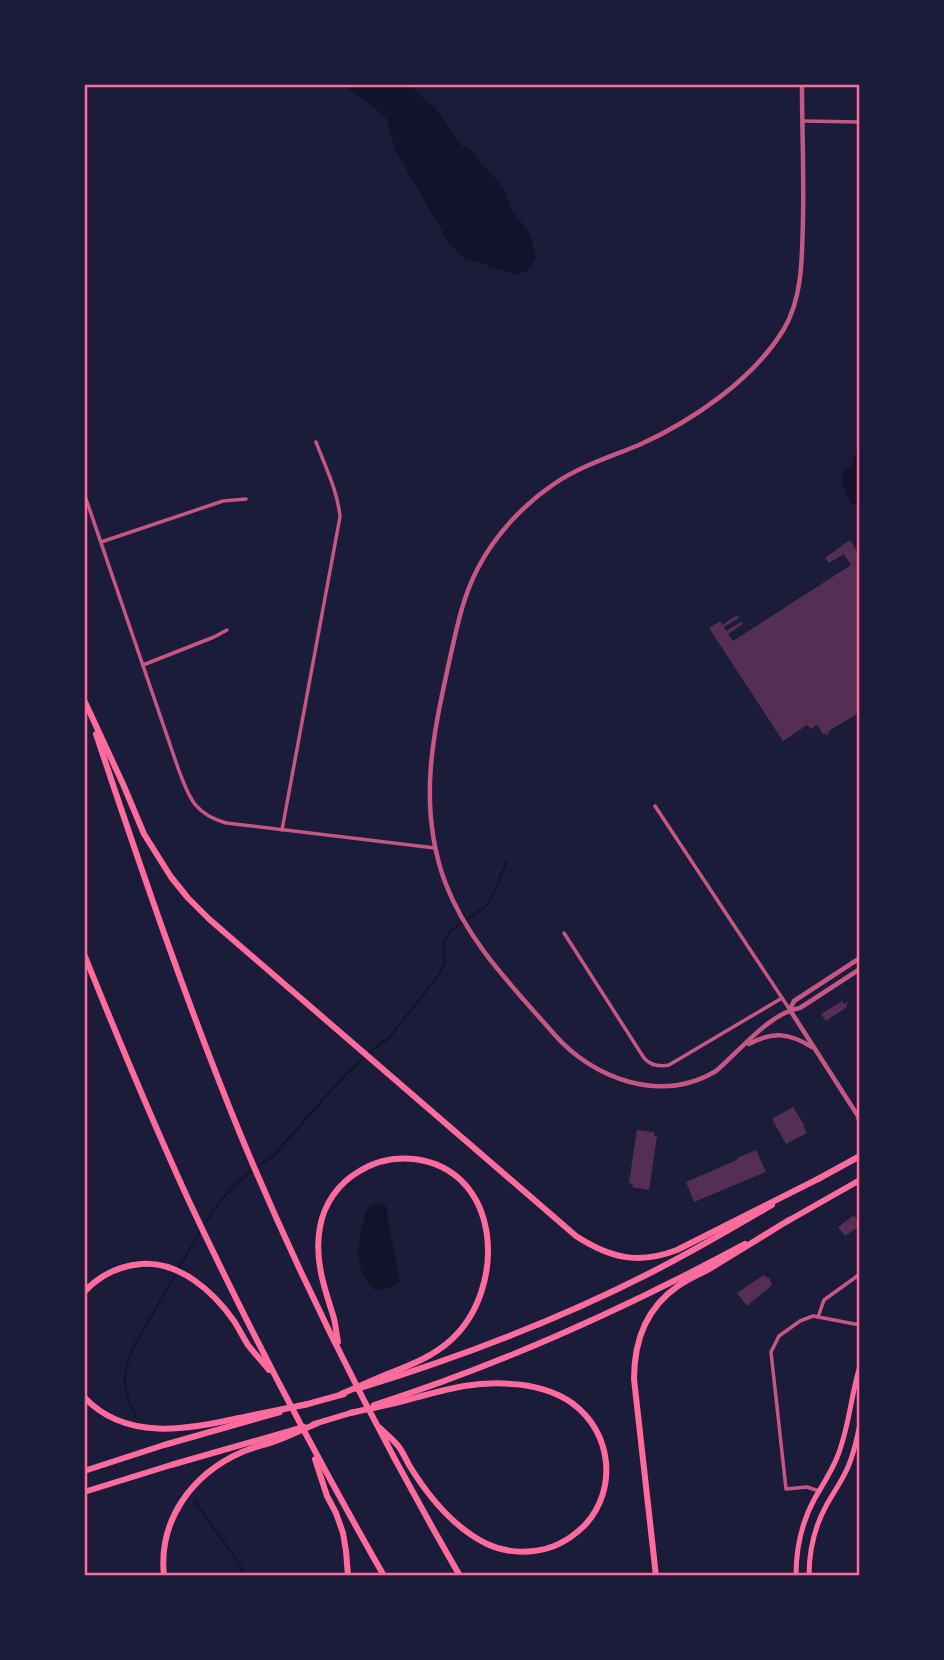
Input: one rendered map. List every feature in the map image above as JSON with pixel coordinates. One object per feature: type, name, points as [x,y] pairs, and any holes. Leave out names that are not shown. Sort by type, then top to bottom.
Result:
[{"type":"highway","points":[[84,700],[149,844],[188,898],[576,1236],[615,1256],[650,1258],[670,1253],[820,1178]]},
{"type":"highway","points":[[84,700],[179,975],[265,1193],[344,1362],[460,1576]]},
{"type":"highway","points":[[84,954],[135,1078],[214,1252],[320,1467],[384,1576]]},
{"type":"highway","points":[[84,1471],[462,1355],[572,1310],[683,1256],[860,1155]]},
{"type":"highway","points":[[339,1350],[318,1256],[322,1216],[332,1197],[348,1179],[378,1161],[404,1158],[417,1160],[451,1173],[462,1182],[478,1205],[487,1234],[488,1264],[482,1293],[476,1306],[461,1330],[433,1353],[409,1367],[341,1394]]},
{"type":"highway","points":[[656,1576],[634,1379],[634,1356],[640,1334],[658,1304],[676,1287],[860,1180]]},
{"type":"highway","points":[[84,1492],[318,1423],[453,1378],[561,1335],[686,1275],[789,1220]]},
{"type":"highway","points":[[84,1292],[109,1272],[120,1268],[145,1264],[168,1267],[195,1282],[225,1310],[247,1344],[277,1379]]},
{"type":"highway","points":[[350,1413],[462,1385],[515,1384],[545,1390],[581,1410],[594,1427],[606,1458],[605,1490],[595,1511],[580,1531],[559,1544],[525,1552],[501,1549],[480,1540],[454,1521],[416,1476],[398,1445],[386,1437]]},
{"type":"highway","points":[[84,1397],[99,1411],[125,1422],[155,1429],[200,1427],[309,1404]]},
{"type":"highway","points":[[164,1576],[164,1548],[170,1525],[180,1503],[196,1482],[212,1469],[242,1452],[318,1423]]},
{"type":"highway","points":[[320,1467],[327,1496],[343,1533],[348,1576]]},
{"type":"main road","points":[[796,1576],[796,1553],[802,1528],[839,1452],[860,1366]]},
{"type":"main road","points":[[809,1576],[815,1531],[847,1469],[860,1424]]},
{"type":"street","points":[[802,84],[802,242],[798,292],[789,319],[771,348],[745,376],[719,397],[668,432],[585,467],[556,483],[526,507],[494,542],[468,588],[458,624],[433,738],[429,787],[431,828],[452,898],[483,950],[568,1049],[611,1077],[651,1086],[689,1083],[707,1077],[769,1024],[790,1010],[800,1009],[860,970]]},
{"type":"street","points":[[803,121],[860,122]]},
{"type":"street","points":[[282,830],[340,517],[340,510],[316,442]]},
{"type":"street","points":[[84,493],[177,768],[193,804],[206,815],[226,823],[435,848]]},
{"type":"street","points":[[101,542],[223,501],[246,499]]},
{"type":"street","points":[[143,665],[227,630]]},
{"type":"street","points":[[655,806],[859,1117],[860,1125]]},
{"type":"street","points":[[564,933],[644,1058],[657,1066],[669,1065],[782,998]]},
{"type":"street","points":[[790,1010],[794,1002],[860,958]]},
{"type":"street","points":[[742,1048],[761,1037],[777,1035],[792,1037],[815,1049]]},
{"type":"street","points":[[818,1317],[826,1298],[860,1275]]},
{"type":"street","points":[[819,1491],[807,1487],[786,1489],[771,1352],[779,1336],[800,1321],[813,1316],[860,1325]]},
{"type":"shaded area","points":[[343,84],[410,84],[435,108],[462,146],[474,151],[480,162],[503,187],[511,208],[531,236],[536,259],[526,272],[514,274],[464,258],[449,243],[396,152],[386,118]]},
{"type":"shaded area","points":[[860,439],[860,508],[850,503],[841,483],[844,470],[851,467]]},
{"type":"shaded area","points":[[377,1203],[386,1206],[399,1280],[386,1289],[375,1290],[362,1272],[358,1253],[366,1211]]},
{"type":"building","points":[[850,540],[860,556],[860,712],[829,731],[828,735],[823,734],[817,725],[811,729],[807,725],[783,741],[709,628],[720,621],[722,625],[737,615],[739,618],[724,627],[726,631],[741,622],[743,624],[728,634],[733,641],[851,565],[844,554],[829,563],[825,558]]},
{"type":"building","points":[[842,1001],[844,1004],[847,1002],[847,1007],[826,1021],[821,1014]]},
{"type":"building","points":[[793,1107],[807,1133],[786,1144],[772,1119]]},
{"type":"building","points":[[637,1130],[654,1132],[654,1136],[657,1136],[649,1190],[632,1187],[633,1184],[629,1183]]},
{"type":"building","points":[[756,1150],[766,1172],[694,1202],[686,1182]]},
{"type":"building","points":[[854,1215],[860,1226],[845,1236],[838,1227]]},
{"type":"building","points":[[764,1275],[769,1277],[772,1285],[747,1306],[737,1293]]},
{"type":"waterway","points":[[369,1053],[388,1039],[439,975],[445,960],[443,944],[450,931],[486,906],[507,861]]},
{"type":"waterway","points":[[256,1168],[273,1156],[346,1074],[365,1057]]},
{"type":"waterway","points":[[203,1227],[224,1196],[252,1171]]},
{"type":"waterway","points":[[178,1269],[200,1232]]},
{"type":"waterway","points":[[136,1416],[125,1383],[129,1359],[132,1349],[176,1274]]},
{"type":"waterway","points":[[194,1501],[237,1560],[245,1576]]}]
